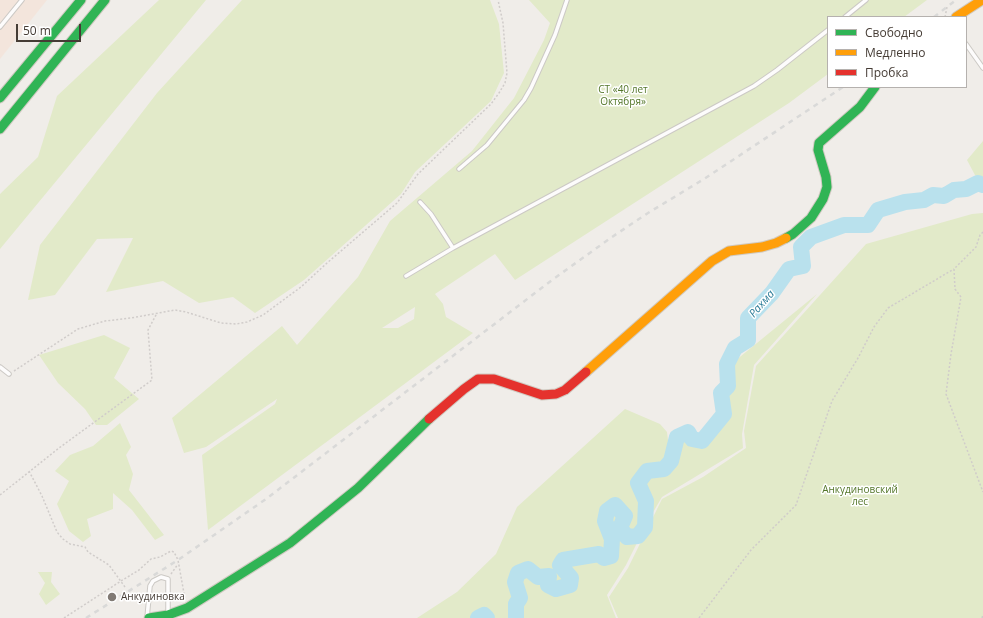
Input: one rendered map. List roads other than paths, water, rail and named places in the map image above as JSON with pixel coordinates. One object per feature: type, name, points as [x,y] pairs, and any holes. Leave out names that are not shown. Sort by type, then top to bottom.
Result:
[{"type":"street","points":[[0,98],[81,0]]},
{"type":"street","points":[[0,129],[105,0]]},
{"type":"street","points":[[958,16],[982,0]]},
{"type":"street","points":[[148,618],[169,617],[187,608],[290,543],[358,488],[413,434],[464,389],[478,379],[494,378],[542,395],[556,394],[565,390],[712,260],[729,250],[762,247],[776,243],[793,234],[811,218],[823,199],[827,187],[826,176],[818,150],[819,143],[860,107],[874,88]]},
{"type":"lane","points":[[0,27],[22,0]]},
{"type":"lane","points":[[459,169],[487,145],[524,100],[555,35],[567,0]]},
{"type":"lane","points":[[845,16],[866,0]]},
{"type":"lane","points":[[406,276],[452,248],[754,86],[827,31]]},
{"type":"lane","points":[[967,45],[983,68]]},
{"type":"lane","points":[[420,202],[431,214],[452,248]]},
{"type":"lane","points":[[0,367],[9,374]]},
{"type":"lane","points":[[148,618],[150,586],[153,581],[161,576],[168,579],[169,617]]},
{"type":"waterway","name":"Рахма","points":[[516,618],[516,604],[520,598],[515,582],[518,573],[528,569],[538,577],[549,576],[548,585],[556,589],[570,585],[571,578],[560,565],[563,560],[599,554],[604,558],[611,556],[612,539],[605,521],[607,511],[615,505],[625,516],[620,528],[627,537],[638,536],[645,527],[646,501],[638,483],[647,471],[664,469],[671,461],[677,437],[688,432],[692,439],[702,441],[724,414],[721,393],[728,386],[727,364],[735,348],[748,340],[748,318],[772,293],[789,269],[803,266],[801,247],[811,237],[844,225],[868,225],[878,210],[905,202],[924,200],[933,195],[944,196],[954,190],[966,189],[978,183],[983,185]]},
{"type":"waterway","name":"Рахма","points":[[478,618],[484,615],[487,618]]},
{"type":"railway","points":[[935,16],[956,0]]},
{"type":"railway","points":[[86,618],[178,560],[266,499],[552,280],[612,237],[704,179],[841,88]]},
{"type":"place","name":"Анкудиновка","points":[[112,597]]},
{"type":"park label","name":"СТ «40 лет Октября»","points":[[623,96]]},
{"type":"park label","name":"Анкудиновский лес","points":[[860,496]]}]
